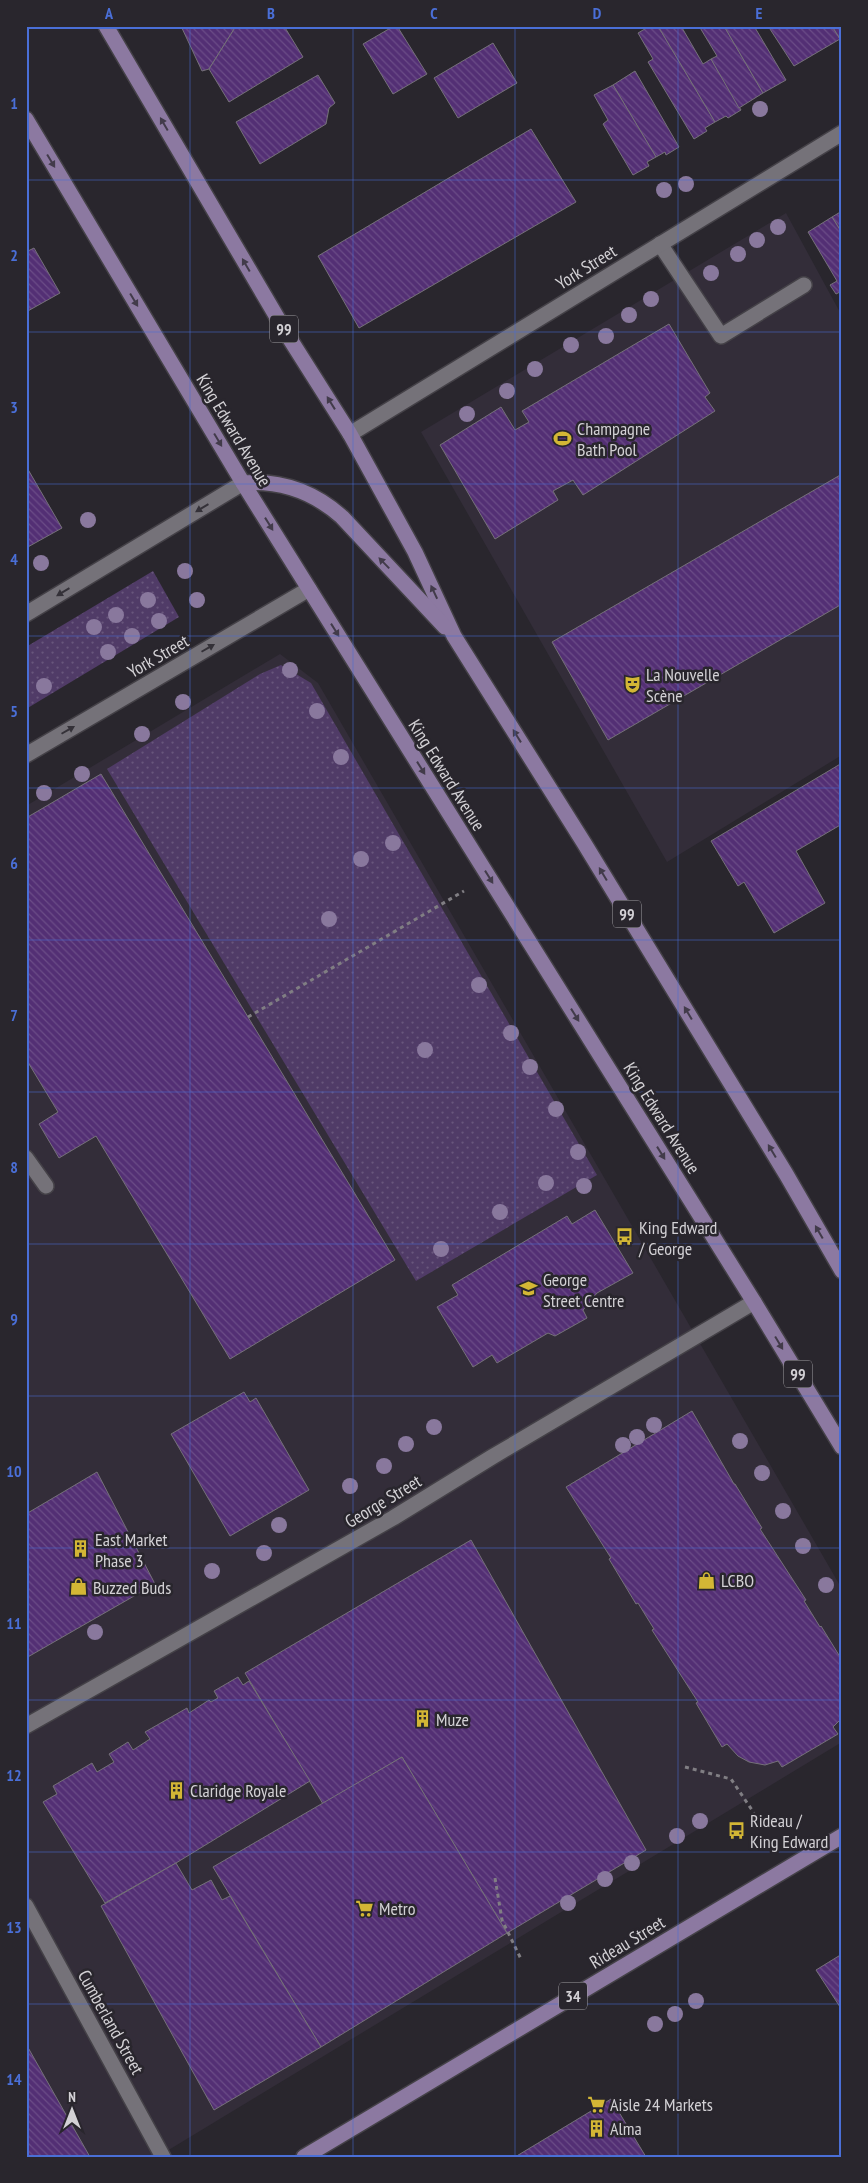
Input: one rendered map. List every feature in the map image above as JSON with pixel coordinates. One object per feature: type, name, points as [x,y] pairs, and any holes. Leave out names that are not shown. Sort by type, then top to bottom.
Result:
[{"type":"main road","name":"99","points":[[106,26],[283,327],[350,434],[415,552],[454,636],[584,843],[797,1193],[842,1271]]},
{"type":"main road","name":"King Edward Avenue","points":[[26,119],[243,482],[842,1446]]},
{"type":"main road","points":[[243,482],[261,481],[286,485],[325,502],[342,517],[454,636]]},
{"type":"main road","name":"Rideau Street","points":[[304,2157],[842,1836]]},
{"type":"street","name":"York Street","points":[[350,434],[842,133]]},
{"type":"street","points":[[660,244],[721,336],[804,285]]},
{"type":"street","points":[[26,614],[243,482]]},
{"type":"street","name":"York Street","points":[[26,755],[309,589]]},
{"type":"street","points":[[26,1158],[46,1186]]},
{"type":"street","name":"George Street","points":[[26,1726],[393,1518],[492,1456],[754,1302]]},
{"type":"street","name":"Cumberland Street","points":[[26,1906],[163,2157]]},
{"type":"path","points":[[248,1017],[458,895],[488,875]]},
{"type":"path","points":[[685,1767],[731,1779],[754,1813]]},
{"type":"path","points":[[495,1878],[502,1920],[521,1960]]},
{"type":"shaded area","points":[[786,213],[842,316],[842,755],[667,862],[421,432]]},
{"type":"shaded area","points":[[153,571],[179,617],[26,709],[26,647]]},
{"type":"shaded area","points":[[280,654],[318,683],[842,1589],[842,1742],[157,2157],[26,2157],[26,806]]},
{"type":"shaded area","points":[[281,665],[311,683],[597,1175],[416,1281],[107,769],[260,674]]},
{"type":"building","points":[[181,26],[236,26],[209,69],[202,71]]},
{"type":"building","points":[[236,26],[284,26],[303,57],[229,102],[209,69]]},
{"type":"building","points":[[397,26],[427,74],[393,94],[363,44]]},
{"type":"building","points":[[650,26],[658,26],[715,122],[705,128],[707,131],[694,139],[648,62],[653,59],[638,33]]},
{"type":"building","points":[[658,26],[681,26],[703,64],[711,59],[741,110],[728,118],[726,116],[715,122]]},
{"type":"building","points":[[699,26],[724,26],[763,93],[739,108],[711,59],[717,56]]},
{"type":"building","points":[[724,26],[754,26],[786,80],[763,93]]},
{"type":"building","points":[[768,26],[832,26],[840,39],[794,66]]},
{"type":"building","points":[[832,26],[842,26],[842,43],[840,39]]},
{"type":"building","points":[[493,43],[517,83],[458,118],[434,78]]},
{"type":"building","points":[[635,71],[679,147],[666,155],[665,152],[656,157],[613,85]]},
{"type":"building","points":[[318,75],[335,103],[329,108],[326,124],[260,164],[236,122]]},
{"type":"building","points":[[613,85],[656,157],[647,162],[649,166],[633,175],[603,124],[608,120],[594,95]]},
{"type":"building","points":[[531,129],[576,202],[359,328],[318,256]]},
{"type":"building","points":[[842,211],[842,233],[832,217]]},
{"type":"building","points":[[832,217],[842,233],[842,291],[836,294],[830,285],[837,281],[808,232]]},
{"type":"building","points":[[34,248],[60,293],[26,312],[26,252]]},
{"type":"building","name":"Champagne Bath Pool","points":[[669,324],[710,393],[705,397],[715,411],[583,495],[573,480],[553,491],[558,500],[495,539],[440,445],[501,407],[515,430],[529,422],[522,411]]},
{"type":"building","points":[[26,466],[62,528],[26,548]]},
{"type":"building","points":[[842,474],[842,604],[608,740],[552,642]]},
{"type":"building","points":[[842,763],[842,824],[796,851],[825,903],[774,933],[744,882],[738,886],[711,841]]},
{"type":"building","points":[[101,774],[395,1260],[230,1359],[96,1136],[59,1158],[39,1124],[58,1112],[26,1059],[26,818]]},
{"type":"building","name":"George Street Centre","points":[[595,1210],[633,1273],[597,1293],[583,1310],[587,1318],[555,1336],[548,1333],[497,1363],[492,1355],[473,1367],[437,1307],[458,1295],[452,1285],[567,1216],[572,1224]]},
{"type":"building","points":[[244,1392],[250,1402],[256,1398],[309,1490],[230,1536],[171,1434]]},
{"type":"building","name":"LCBO","points":[[692,1411],[762,1528],[760,1529],[842,1660],[842,1718],[833,1727],[838,1734],[782,1767],[778,1761],[765,1765],[749,1762],[738,1756],[727,1744],[722,1747],[696,1703],[698,1702],[652,1630],[654,1629],[638,1603],[636,1604],[609,1559],[611,1558],[566,1487]]},
{"type":"building","name":"East Market Phase 3","points":[[97,1472],[155,1584],[26,1658],[26,1514]]},
{"type":"building","name":"Muze","points":[[471,1540],[646,1850],[507,1933],[402,1757],[323,1804],[245,1673]]},
{"type":"building","name":"Claridge Royale","points":[[238,1677],[243,1685],[249,1681],[310,1781],[176,1863],[105,1903],[43,1802],[57,1794],[53,1786],[92,1763],[97,1772],[114,1762],[109,1754],[128,1742],[133,1750],[150,1739],[145,1732],[187,1708],[189,1713],[209,1700],[211,1702],[218,1698],[214,1691]]},
{"type":"building","name":"Metro","points":[[402,1757],[507,1933],[321,2047],[213,1867]]},
{"type":"building","points":[[176,1863],[192,1890],[211,1880],[222,1900],[230,1896],[321,2047],[214,2110],[101,1906]]},
{"type":"building","points":[[842,1954],[842,2010],[816,1970]]},
{"type":"building","points":[[26,2044],[90,2157],[26,2157]]},
{"type":"building","name":"Alma","points":[[611,2099],[646,2157],[515,2157]]},
{"type":"place","name":"Champagne Bath Pool","points":[[563,438]]},
{"type":"place","name":"La Nouvelle Scène","points":[[632,684]]},
{"type":"place","name":"King Edward / George","points":[[625,1237]]},
{"type":"place","name":"George Street Centre","points":[[529,1289]]},
{"type":"place","name":"East Market Phase 3","points":[[81,1549]]},
{"type":"place","name":"LCBO","points":[[707,1580]]},
{"type":"place","name":"Buzzed Buds","points":[[79,1587]]},
{"type":"place","name":"Muze","points":[[422,1719]]},
{"type":"place","name":"Claridge Royale","points":[[176,1790]]},
{"type":"place","name":"Rideau / King Edward","points":[[736,1830]]},
{"type":"place","name":"Metro","points":[[365,1908]]},
{"type":"place","name":"Aisle 24 Markets","points":[[596,2104]]},
{"type":"place","name":"Alma","points":[[596,2128]]}]
